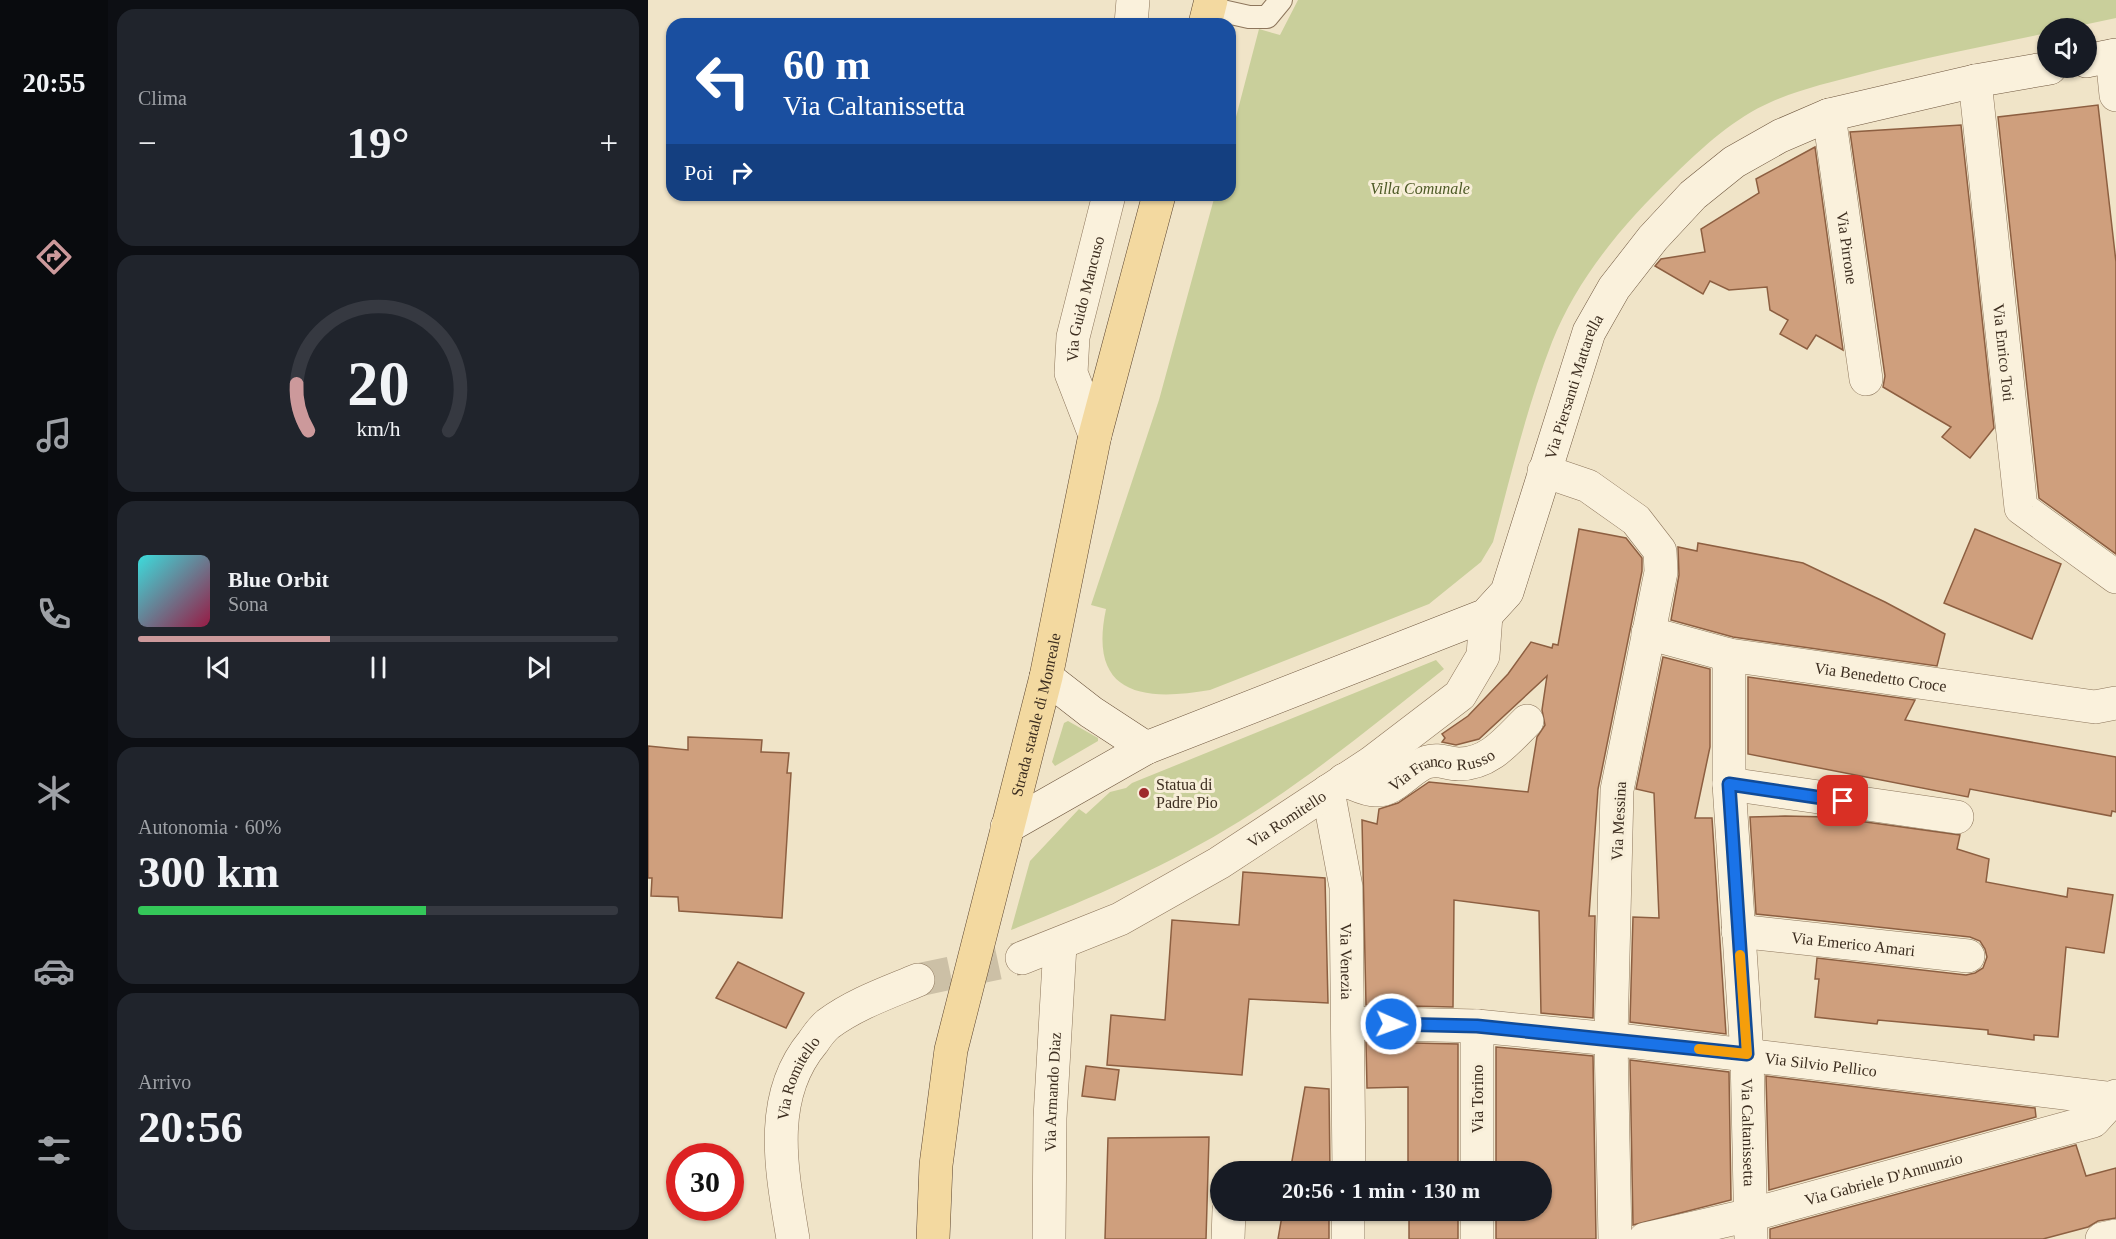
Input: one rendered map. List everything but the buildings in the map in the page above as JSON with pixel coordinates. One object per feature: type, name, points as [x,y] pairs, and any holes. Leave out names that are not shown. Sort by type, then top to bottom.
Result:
[{"type":"main road","name":"Strada statale di Monreale","points":[[933,1239],[936,1165],[951,1050],[1046,677],[1095,435],[1157,201]]},
{"type":"street","points":[[1132,18],[1133,0]]},
{"type":"street","points":[[2105,58],[2116,95]]},
{"type":"street","name":"Via Piersanti Mattarella","points":[[1007,827],[1146,748],[1486,615],[1507,592],[1589,332],[1614,288],[1653,238],[1693,195],[1734,162],[1780,136],[1829,115],[1975,81],[2037,70]]},
{"type":"street","name":"Via Enrico Toti","points":[[1975,81],[2021,508],[2116,577]]},
{"type":"street","name":"Via Pirrone","points":[[1829,115],[1866,379]]},
{"type":"street","name":"Via Guido Mancuso","points":[[1095,435],[1071,373],[1073,337],[1107,201]]},
{"type":"street","name":"Via Messina","points":[[1544,471],[1588,486],[1636,520],[1660,551],[1661,572],[1617,790],[1611,1039],[1615,1239]]},
{"type":"street","name":"Via Romitello","points":[[1022,958],[1060,945],[1120,919],[1219,863],[1336,785],[1460,695],[1483,656],[1486,615]]},
{"type":"street","name":"Via Benedetto Croce","points":[[1648,633],[1729,655],[2096,707],[2116,703]]},
{"type":"street","name":"Via Caltanissetta","points":[[1729,655],[1729,784],[1747,1054],[1750,1227]]},
{"type":"street","points":[[1046,677],[1082,706],[1146,748]]},
{"type":"street","name":"Via Franco Russo","points":[[1336,785],[1374,790],[1384,789],[1424,762],[1440,759],[1456,764],[1479,762],[1501,747],[1527,721]]},
{"type":"street","points":[[1729,784],[1957,817]]},
{"type":"street","name":"Via Venezia","points":[[1336,785],[1346,887],[1346,993],[1349,1023],[1348,1161]]},
{"type":"street","name":"Via Emerico Amari","points":[[1738,931],[1968,956]]},
{"type":"street","name":"Via Armando Diaz","points":[[1049,1239],[1050,1118],[1060,945]]},
{"type":"street","name":"Via Romitello","points":[[793,1239],[780,1158],[785,1093],[799,1059],[826,1025],[873,998],[918,980]]},
{"type":"street","name":"Via Silvio Pellico","points":[[1349,1023],[1477,1026],[1611,1039],[2115,1099]]},
{"type":"street","name":"Via Torino","points":[[1477,1026],[1477,1161]]},
{"type":"street","name":"Via Gabriele D'Annunzio","points":[[1645,1239],[1750,1227],[2093,1121],[2115,1099]]},
{"type":"street","points":[[1228,1239],[1229,1221]]},
{"type":"street","points":[[1348,1221],[1348,1239]]},
{"type":"street","points":[[1477,1221],[1477,1239]]},
{"type":"street","points":[[2102,1239],[2116,1236]]},
{"type":"lane","points":[[1208,11],[1249,17],[1267,17],[1281,0]]},
{"type":"green space","name":"Villa Comunale","points":[[1298,0],[2116,0],[2116,18],[2097,22],[2097,18],[2037,18],[2037,35],[1816,86],[1771,102],[1744,116],[1696,154],[1655,193],[1604,252],[1575,295],[1543,366],[1493,542],[1481,562],[1429,604],[1210,690],[1162,694],[1142,692],[1125,686],[1113,675],[1105,659],[1102,637],[1106,609],[1091,605],[1159,400],[1213,201],[1236,201],[1236,117],[1259,29],[1280,35]]},
{"type":"green space","points":[[1436,660],[1444,669],[1369,729],[1267,804],[1185,853],[1099,894],[1011,930],[1030,861],[1079,809],[1086,814],[1110,792],[1126,788],[1132,783]]},
{"type":"green space","points":[[1068,721],[1098,738],[1098,741],[1055,766],[1052,762],[1064,723]]},
{"type":"tunnel","points":[[918,980],[1022,958]]},
{"type":"slow traffic","points":[[1699,1049],[1747,1054],[1740,955]]},
{"type":"place","name":"Statua di Padre Pio","points":[[1144,793]]},
{"type":"route","points":[[1391,1024],[1477,1026],[1747,1054],[1729,784],[1843,801]]}]
